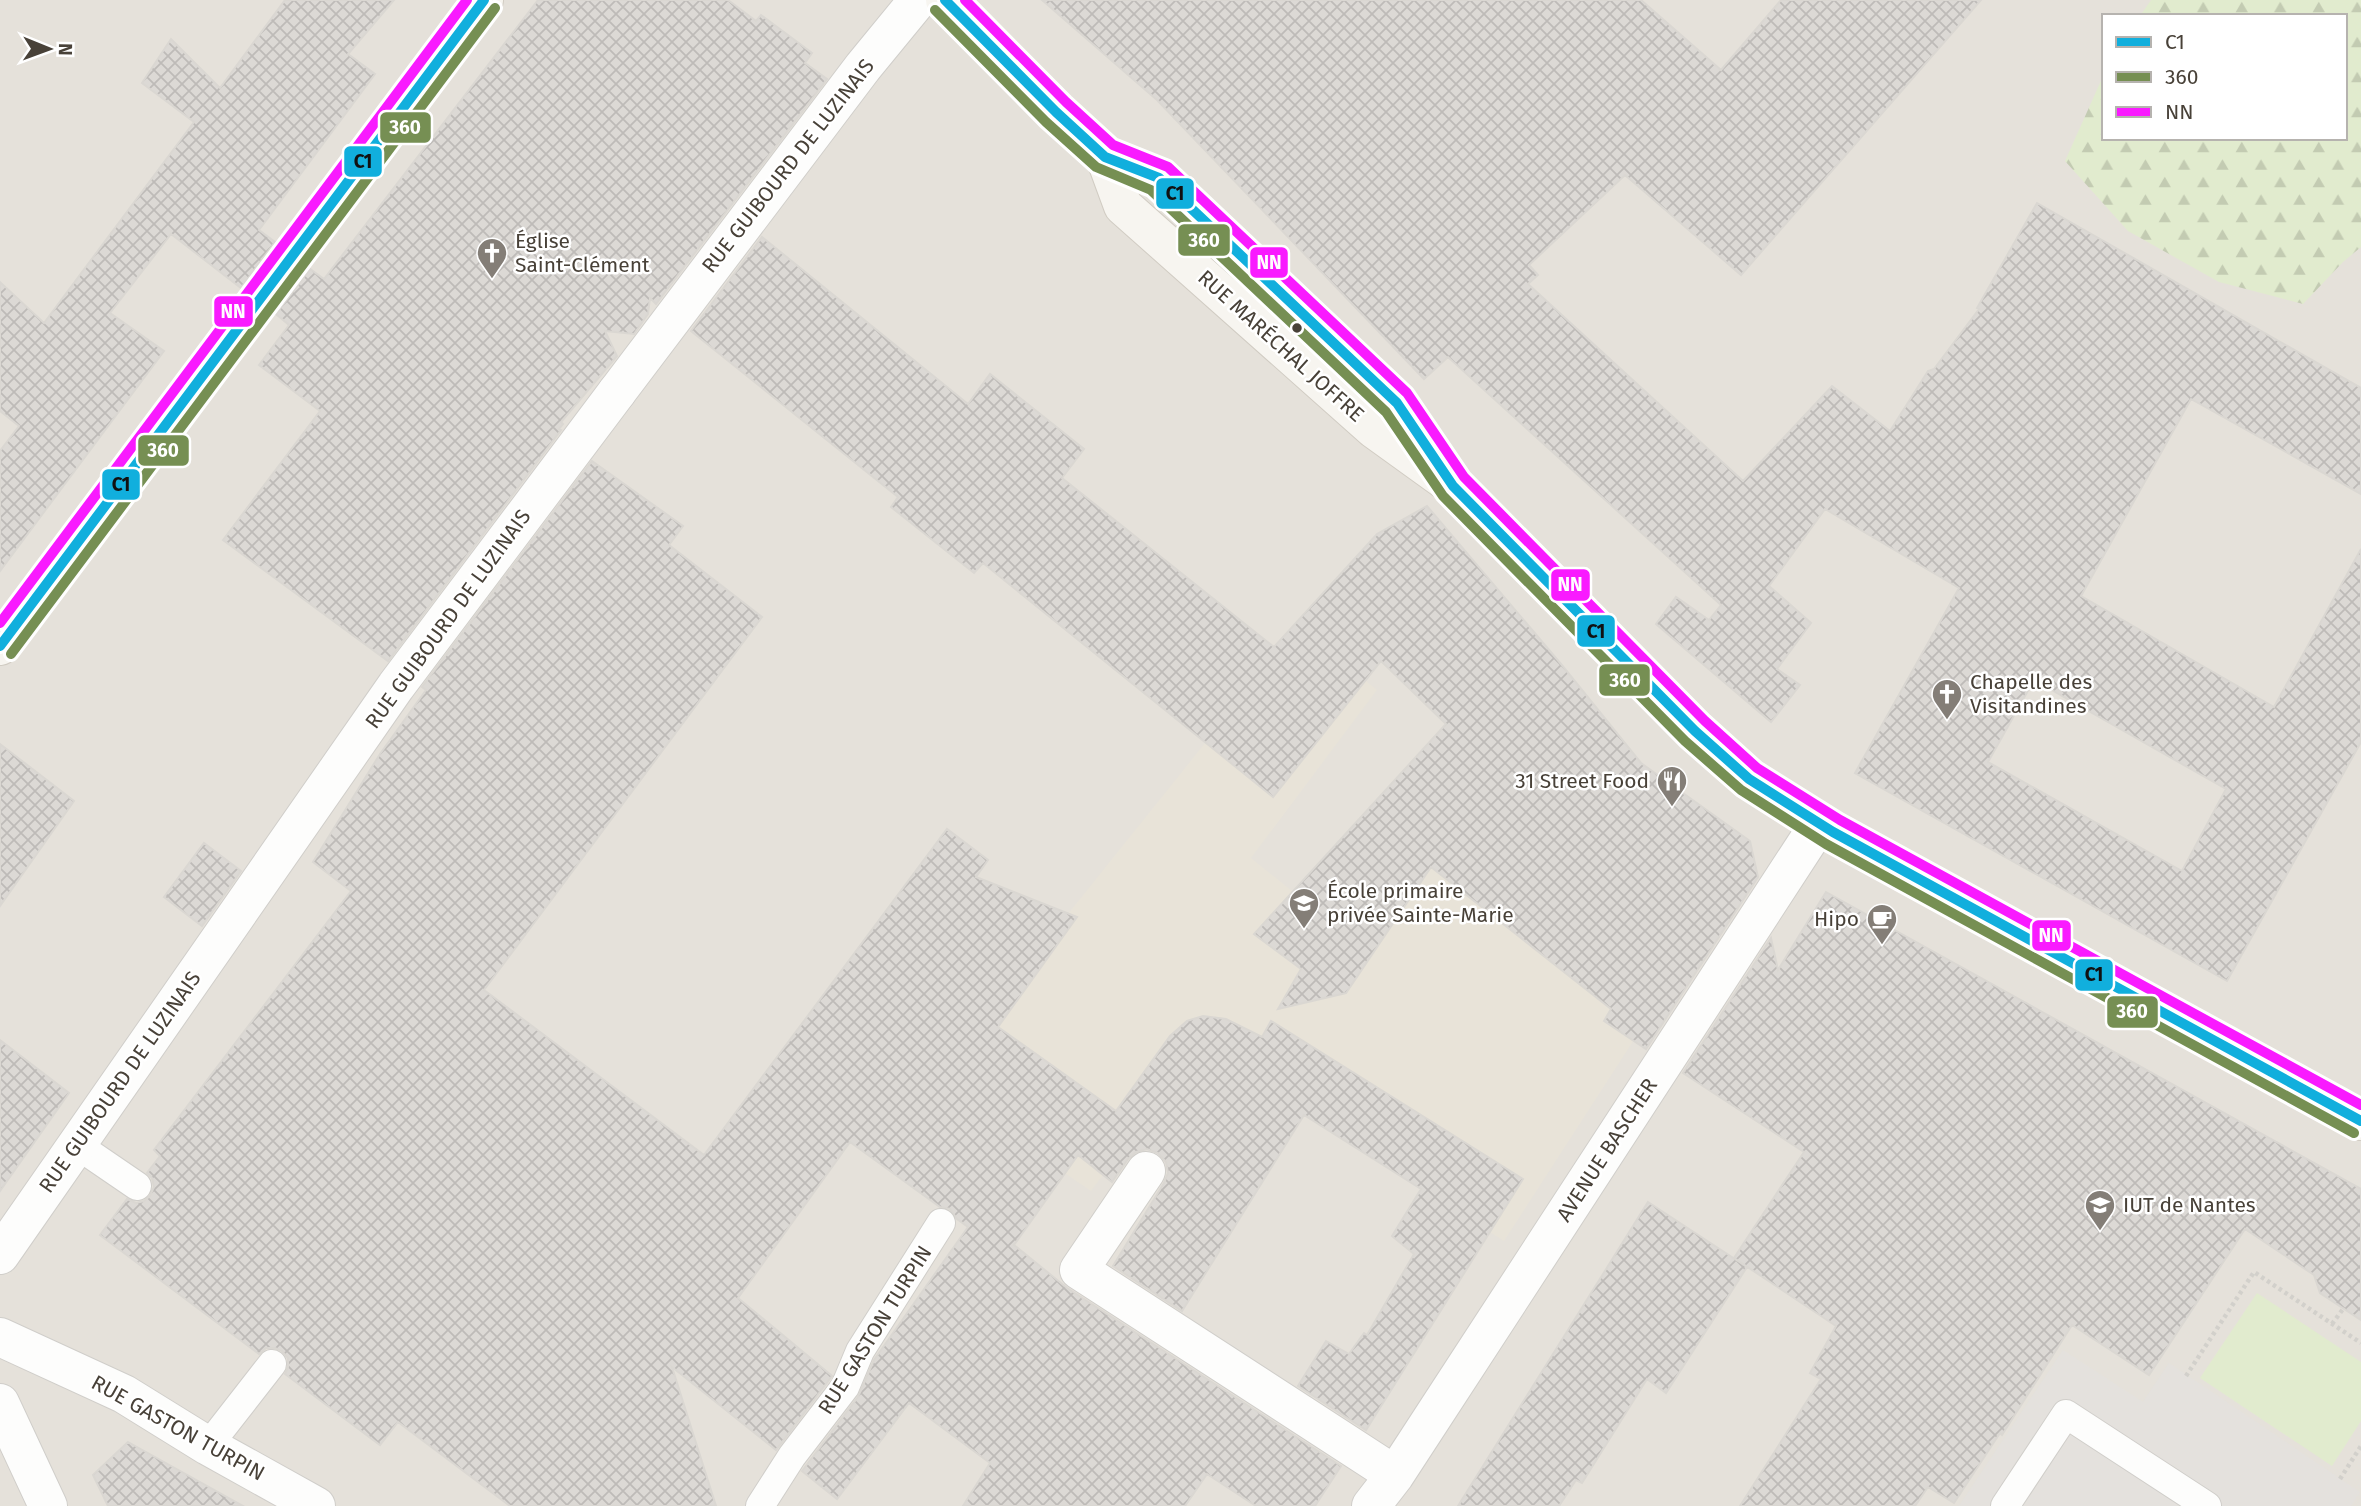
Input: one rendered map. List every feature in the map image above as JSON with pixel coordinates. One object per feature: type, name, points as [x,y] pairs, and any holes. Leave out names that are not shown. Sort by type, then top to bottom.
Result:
[{"type":"main road","points":[[0,646],[484,0]]},
{"type":"main road","name":"RUE MARÉCHAL JOFFRE","points":[[945,0],[1056,112],[1105,157],[1123,206],[1374,429],[1452,486],[1695,731],[1749,779],[1819,824],[2361,1121]]},
{"type":"street","name":"RUE GUIBOURD DE LUZINAIS","points":[[0,1255],[397,686],[863,67],[918,0]]},
{"type":"street","name":"AVENUE BASCHER","points":[[1371,1506],[1395,1475],[1819,824]]},
{"type":"street","points":[[1146,1171],[1079,1270],[1395,1475]]},
{"type":"street","name":"RUE GASTON TURPIN","points":[[0,1337],[124,1394],[208,1446],[316,1506]]},
{"type":"street","points":[[0,1403],[48,1506]]},
{"type":"lane","points":[[77,1145],[137,1186]]},
{"type":"lane","name":"RUE GASTON TURPIN","points":[[760,1506],[792,1456],[845,1387],[860,1351],[941,1223]]},
{"type":"lane","points":[[208,1446],[272,1364]]},
{"type":"lane","points":[[2005,1506],[2066,1414],[2207,1506]]},
{"type":"path","points":[[2186,1376],[2255,1272],[2361,1343]]},
{"type":"path","points":[[2332,1324],[2343,1309]]},
{"type":"path","points":[[2340,1479],[2361,1446]]},
{"type":"shaded area","points":[[0,0],[2361,0],[2361,1506],[0,1506]]},
{"type":"shaded area","name":"École primaire privée Sainte-Marie","points":[[1299,626],[1377,690],[1251,858],[1333,924],[1402,819],[1639,1032],[1504,1241],[1220,1061],[1103,1175],[1091,1191],[1031,1150],[892,1082],[1068,914]]},
{"type":"shaded area","points":[[2063,1350],[2143,1402],[2169,1363],[2360,1492],[2351,1506],[1959,1506]]},
{"type":"green space","points":[[2151,0],[2361,0],[2361,247],[2303,304],[2219,282],[2128,231],[2065,161],[2102,78],[2102,140],[2347,140],[2347,14],[2141,14]]},
{"type":"green space","points":[[2257,1293],[2361,1362],[2361,1421],[2332,1466],[2200,1378]]},
{"type":"building","points":[[285,0],[394,0],[348,54],[375,74],[259,230],[275,242],[241,288],[171,234],[110,313],[164,351],[0,571],[0,451],[19,426],[0,411],[0,282],[44,323],[194,122],[142,83],[171,39],[220,88]]},
{"type":"building","name":"Église Saint-Clément","points":[[538,0],[728,0],[756,21],[761,15],[812,53],[805,63],[827,79],[656,304],[650,298],[648,314],[634,334],[605,331],[617,356],[561,422],[561,430],[388,661],[223,540],[320,411],[259,365],[289,325],[276,314],[310,269],[324,279]]},
{"type":"building","points":[[1042,0],[1641,0],[1721,70],[1781,0],[1981,0],[1741,275],[1625,175],[1529,265],[1538,275],[1528,284],[1743,481],[1832,386],[1890,431],[1928,371],[1934,369],[1979,309],[1977,308],[2037,203],[2361,388],[2361,494],[2191,399],[2081,596],[2274,707],[2361,549],[2361,742],[2227,981],[1855,773],[1959,588],[1825,509],[1769,586],[1811,623],[1777,669],[1800,685],[1771,722],[1656,624],[1676,597],[1709,620],[1721,605],[1448,357],[1424,379],[1157,100]],"holes":[[[2034,680],[2226,789],[2182,871],[1988,762]]]},
{"type":"building","points":[[762,237],[968,404],[990,374],[1084,449],[1062,478],[1274,647],[1377,534],[1427,506],[1641,763],[1750,841],[1758,877],[1646,1049],[1604,1021],[1611,1009],[1431,867],[1346,993],[1278,1009],[1301,969],[1254,934],[1446,724],[1381,661],[1273,797],[983,563],[974,573],[891,507],[898,497],[691,331]]},
{"type":"building","points":[[592,461],[683,526],[669,545],[762,617],[484,990],[704,1155],[947,829],[988,860],[976,877],[1077,917],[998,1027],[1116,1111],[1170,1036],[1187,1021],[1203,1016],[1226,1019],[1262,1037],[1271,1021],[1523,1179],[1366,1430],[1298,1386],[1326,1341],[1349,1354],[1364,1333],[1367,1335],[1414,1254],[1392,1236],[1421,1189],[1304,1115],[1182,1311],[1113,1266],[1168,1173],[1166,1162],[1158,1153],[1147,1149],[1136,1152],[1112,1182],[1078,1155],[1014,1245],[1067,1288],[1341,1466],[1315,1506],[1256,1506],[1207,1474],[1185,1506],[963,1506],[990,1463],[909,1403],[837,1499],[802,1471],[858,1397],[874,1360],[968,1227],[957,1219],[950,1209],[940,1207],[850,1142],[738,1298],[832,1376],[776,1450],[672,1367],[716,1506],[510,1506],[398,1422],[380,1445],[285,1374],[288,1358],[282,1351],[266,1348],[259,1354],[100,1235],[127,1199],[136,1203],[150,1196],[154,1187],[152,1178],[147,1173],[160,1156],[154,1150],[351,891],[313,862],[380,754],[426,690],[422,687]]},
{"type":"building","points":[[0,744],[74,801],[0,906]]},
{"type":"building","points":[[204,843],[241,871],[202,926],[164,897]]},
{"type":"building","name":"IUT de Nantes","points":[[1826,892],[2361,1189],[2361,1320],[2320,1293],[2314,1275],[2245,1229],[2149,1375],[2072,1325],[2002,1435],[2000,1433],[1954,1503],[1928,1487],[1915,1506],[1740,1506],[1821,1379],[1810,1373],[1836,1326],[1734,1258],[1804,1152],[1683,1073],[1771,938],[1778,970]]},
{"type":"building","points":[[0,1040],[69,1093],[0,1191]]},
{"type":"building","points":[[1648,1202],[1747,1267],[1666,1393],[1647,1379],[1582,1483],[1576,1480],[1559,1506],[1458,1506]]},
{"type":"building","points":[[128,1442],[243,1506],[108,1506],[93,1475]]},
{"type":"transit line","name":"NN","points":[[0,623],[467,0]]},
{"type":"transit line","name":"C1","points":[[0,646],[484,0]]},
{"type":"transit line","name":"C1","points":[[945,0],[1056,112],[1105,157],[1159,178],[1397,403],[1453,486],[1695,731],[1749,779],[1833,832],[2361,1121]]},
{"type":"transit line","name":"NN","points":[[965,0],[1066,102],[1113,145],[1168,167],[1407,393],[1464,477],[1705,721],[1757,768],[1840,820],[2361,1105]]},
{"type":"transit line","name":"360","points":[[11,654],[495,8]]},
{"type":"transit line","name":"360","points":[[935,10],[1046,122],[1096,167],[1151,190],[1386,412],[1443,496],[1685,741],[1741,790],[1826,844],[2354,1133]]},
{"type":"place","name":"Église Saint-Clément","points":[[492,280]]},
{"type":"place","name":"Chapelle des Visitandines","points":[[1947,721]]},
{"type":"place","name":"31 Street Food","points":[[1672,808]]},
{"type":"place","name":"École primaire privée Sainte-Marie","points":[[1304,930]]},
{"type":"place","name":"Hipo","points":[[1882,946]]},
{"type":"place","name":"IUT de Nantes","points":[[2100,1232]]}]
